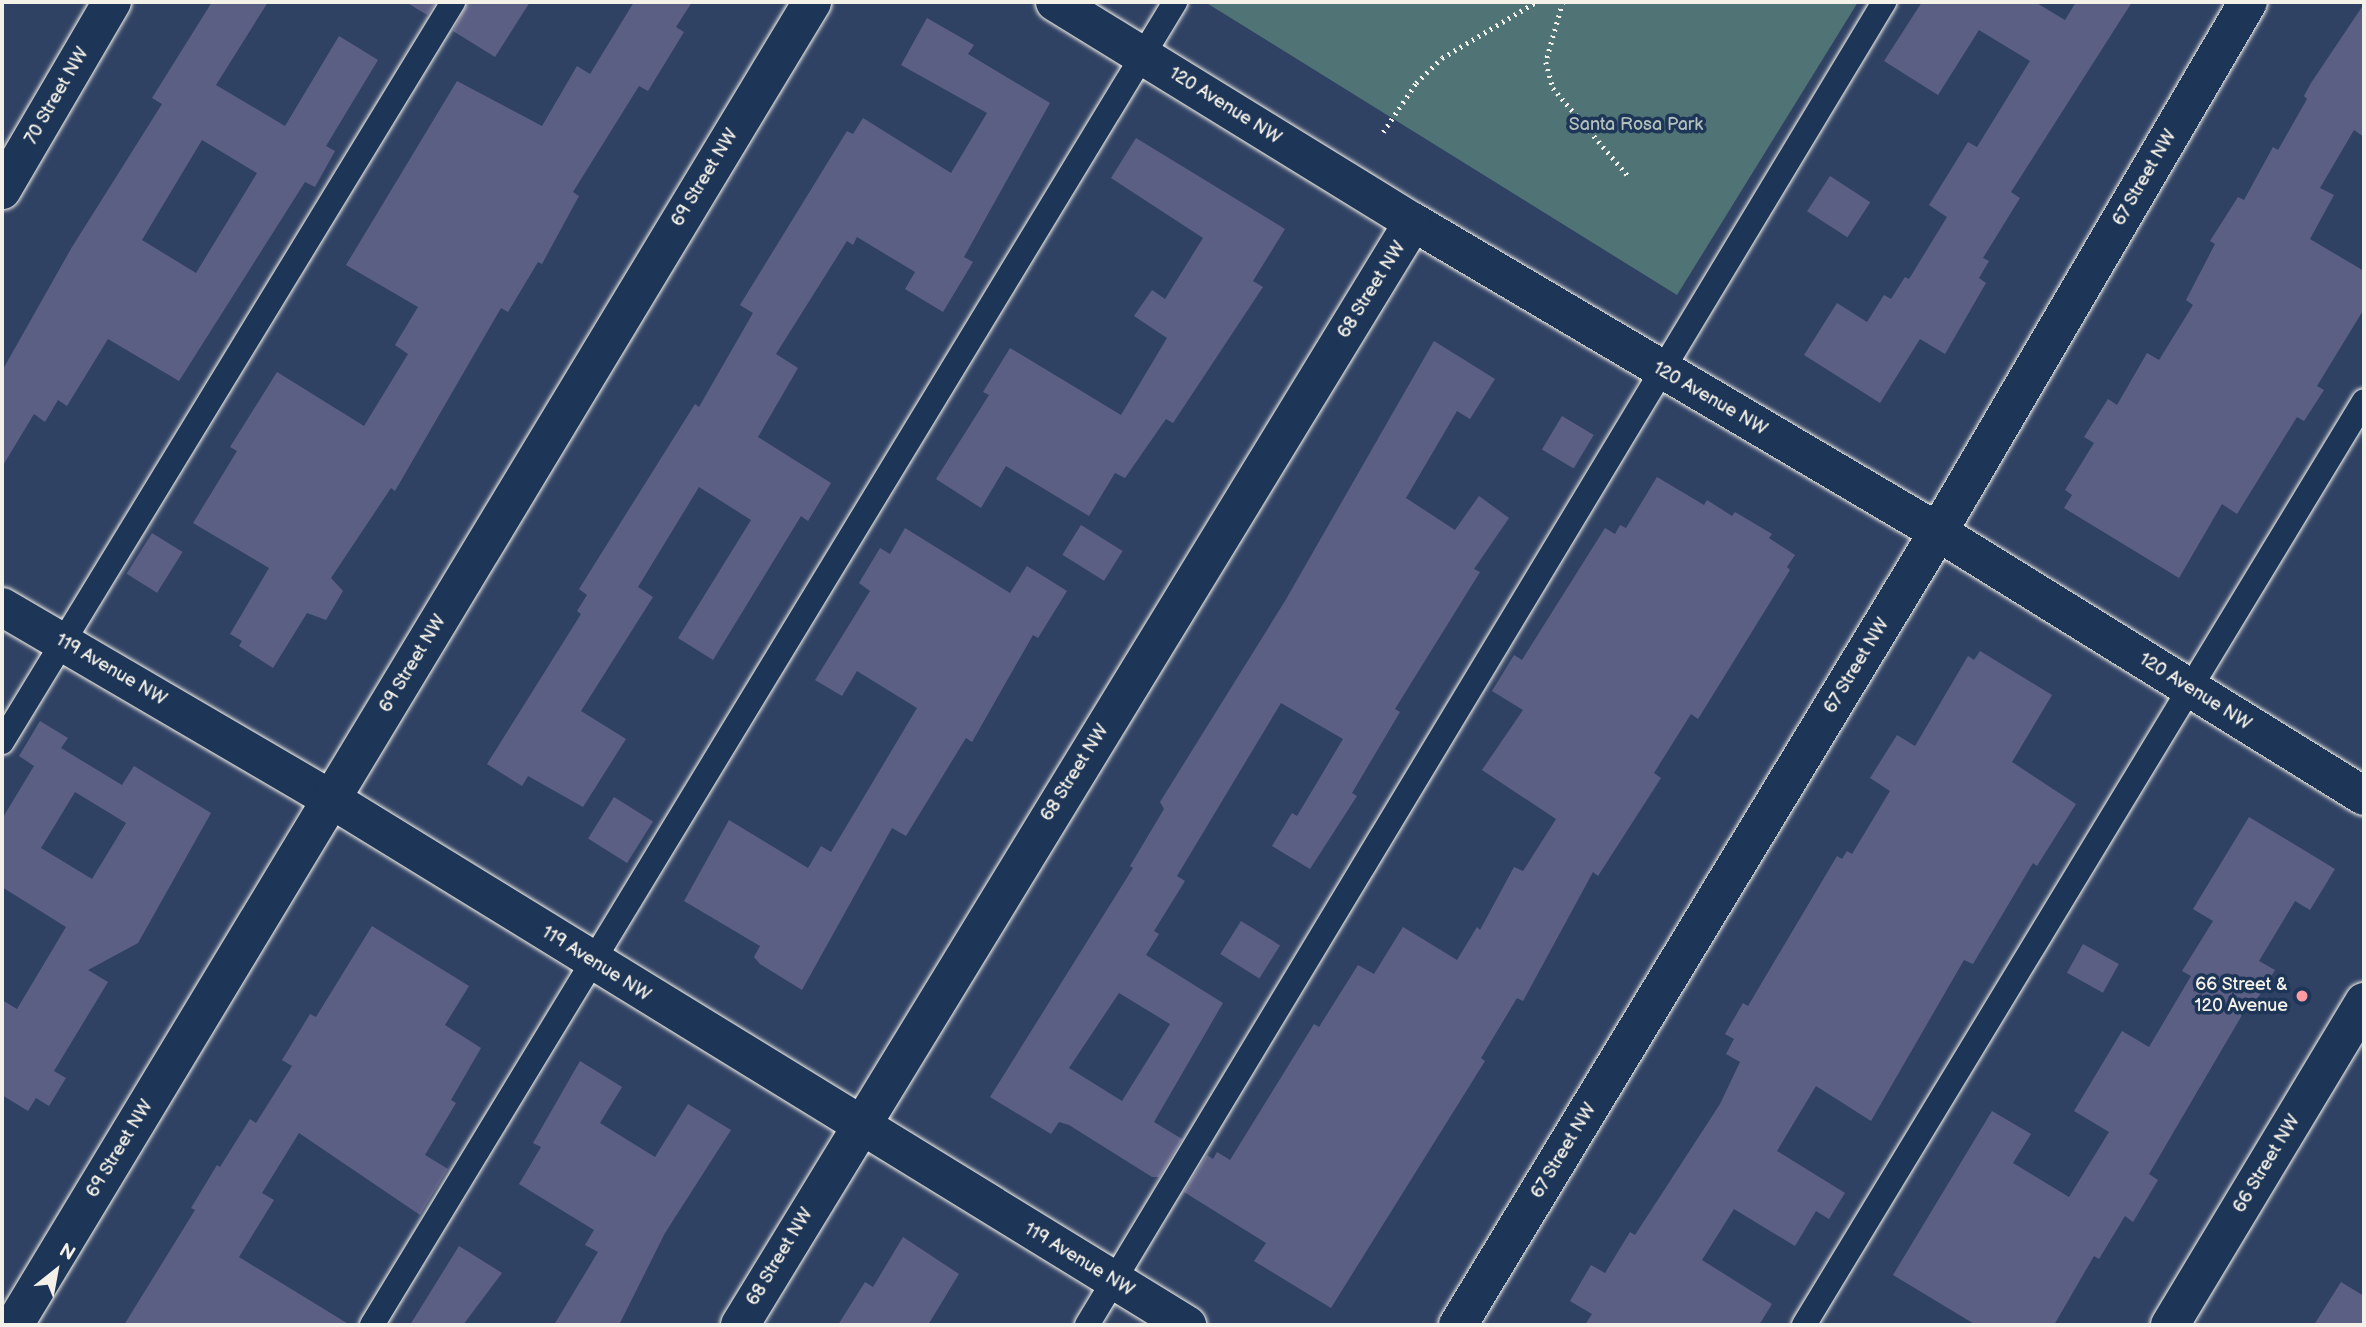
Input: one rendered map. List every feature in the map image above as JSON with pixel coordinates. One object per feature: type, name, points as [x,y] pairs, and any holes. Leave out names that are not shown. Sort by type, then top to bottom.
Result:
[{"type":"street","name":"70 Street NW","points":[[2,190],[112,2]]},
{"type":"street","name":"69 Street NW","points":[[13,1325],[811,2]]},
{"type":"street","name":"120 Avenue NW","points":[[1055,2],[1413,222],[1938,532],[2364,796]]},
{"type":"street","name":"67 Street NW","points":[[1458,1325],[1938,532],[2248,2]]},
{"type":"street","name":"68 Street NW","points":[[740,1325],[858,1126],[1413,222]]},
{"type":"street","name":"119 Avenue NW","points":[[2,607],[331,799],[858,1126],[1187,1325]]},
{"type":"street","name":"66 Street NW","points":[[2170,1325],[2364,1002]]},
{"type":"lane","points":[[2,742],[453,2]]},
{"type":"lane","points":[[372,1325],[1175,2]]},
{"type":"lane","points":[[1087,1325],[1660,369],[1884,2]]},
{"type":"lane","points":[[1804,1325],[2364,401]]},
{"type":"path","points":[[1383,132],[1416,83],[1442,58],[1536,2]]},
{"type":"path","points":[[1563,2],[1546,62],[1553,88],[1629,177]]},
{"type":"green space","name":"Santa Rosa Park","points":[[1205,2],[1858,2],[1677,295]]},
{"type":"building","points":[[212,2],[268,2],[216,85],[285,126],[339,36],[378,60],[326,146],[335,151],[315,187],[305,182],[179,381],[108,339],[67,406],[58,400],[45,422],[34,414],[2,467],[2,371],[72,247],[162,104],[152,98]],"holes":[[[202,140],[257,173],[196,273],[142,240]]]},
{"type":"building","points":[[406,2],[436,2],[427,15]]},
{"type":"building","points":[[468,2],[530,2],[495,57],[453,31]]},
{"type":"building","points":[[634,2],[692,2],[676,27],[684,32],[648,91],[639,86],[573,192],[579,196],[542,264],[538,262],[508,312],[501,308],[395,491],[391,488],[331,578],[343,591],[326,620],[307,613],[273,668],[239,646],[242,641],[230,634],[269,568],[193,523],[237,451],[230,447],[277,372],[364,426],[408,354],[395,345],[418,307],[346,265],[457,81],[542,126],[577,66],[590,74]]},
{"type":"building","points":[[1922,2],[2035,2],[2065,20],[2076,2],[2132,2],[2011,192],[2020,198],[1983,258],[1989,261],[1979,278],[1986,283],[1945,354],[1920,339],[1880,403],[1804,355],[1837,303],[1867,322],[1884,295],[1891,299],[1905,277],[1909,279],[1947,217],[1929,205],[1968,142],[1977,147],[2030,61],[1979,30],[1938,95],[1884,61]]},
{"type":"building","points":[[2364,4],[2364,137],[2354,130],[2320,188],[2334,195],[2310,239],[2364,271],[2364,309],[2317,386],[2324,390],[2304,421],[2297,417],[2237,514],[2222,504],[2179,578],[2064,508],[2072,495],[2065,490],[2094,443],[2084,437],[2108,399],[2117,405],[2147,353],[2159,360],[2193,305],[2186,300],[2215,244],[2210,241],[2238,197],[2244,200],[2273,147],[2278,150],[2307,99],[2304,96],[2311,83]]},
{"type":"building","points":[[927,18],[974,45],[968,54],[1050,103],[964,257],[973,262],[943,312],[905,289],[915,272],[857,237],[853,245],[847,241],[776,354],[798,368],[758,437],[831,483],[808,521],[801,516],[713,660],[678,638],[751,520],[699,487],[638,587],[653,597],[581,711],[626,739],[583,807],[528,776],[522,786],[487,764],[581,614],[577,611],[587,595],[579,589],[695,404],[699,407],[753,313],[740,305],[847,131],[853,134],[863,118],[951,173],[987,113],[901,65]]},
{"type":"building","points":[[1136,138],[1285,229],[1253,281],[1263,287],[1173,423],[1166,419],[1125,478],[1115,473],[1089,516],[1006,466],[981,508],[936,479],[989,395],[983,392],[1010,348],[1121,415],[1167,338],[1134,316],[1152,290],[1165,299],[1203,238],[1111,178]]},
{"type":"building","points":[[1830,176],[1870,202],[1847,237],[1807,211]]},
{"type":"building","points":[[1434,341],[1495,379],[1470,419],[1457,411],[1406,498],[1455,530],[1479,496],[1509,518],[1474,569],[1480,572],[1395,709],[1400,712],[1352,793],[1357,796],[1310,869],[1272,846],[1292,813],[1297,816],[1343,739],[1281,703],[1177,876],[1185,881],[1154,931],[1159,934],[1146,955],[1223,1003],[1154,1122],[1182,1139],[1159,1177],[1152,1177],[1069,1125],[1059,1122],[1051,1134],[990,1097],[1133,868],[1130,866],[1164,809],[1160,802],[1285,601]],"holes":[[[1119,993],[1170,1024],[1122,1101],[1069,1068]]]},
{"type":"building","points":[[1562,416],[1594,435],[1574,468],[1542,449]]},
{"type":"building","points":[[1657,477],[1704,505],[1707,500],[1732,516],[1735,512],[1772,534],[1769,538],[1795,555],[1787,567],[1790,570],[1698,719],[1691,714],[1654,773],[1661,778],[1598,876],[1593,872],[1523,1001],[1517,998],[1481,1058],[1485,1061],[1331,1308],[1254,1261],[1266,1243],[1184,1192],[1207,1155],[1213,1159],[1217,1152],[1230,1160],[1314,1024],[1319,1027],[1358,965],[1374,974],[1403,927],[1457,960],[1477,927],[1480,930],[1514,867],[1523,871],[1556,819],[1482,770],[1523,710],[1492,691],[1514,655],[1522,660],[1605,528],[1615,534],[1620,525],[1626,528]]},
{"type":"building","points":[[1081,525],[1123,551],[1104,581],[1062,555]]},
{"type":"building","points":[[905,528],[1010,593],[1027,566],[1067,591],[1038,638],[1033,635],[972,742],[966,738],[906,836],[892,828],[802,990],[760,964],[754,957],[760,946],[684,901],[729,820],[808,868],[821,846],[831,852],[917,708],[857,671],[842,696],[815,680],[870,591],[859,583],[880,548],[890,554]]},
{"type":"building","points":[[152,533],[183,552],[157,593],[127,574]]},
{"type":"building","points":[[1980,651],[2052,695],[2012,762],[2076,804],[2037,866],[2033,863],[1973,964],[1964,960],[1871,1121],[1816,1086],[1777,1151],[1845,1193],[1829,1219],[1816,1211],[1795,1246],[1734,1209],[1702,1260],[1772,1304],[1759,1325],[1585,1325],[1592,1314],[1570,1301],[1591,1265],[1605,1273],[1630,1232],[1635,1235],[1720,1104],[1740,1062],[1726,1054],[1734,1039],[1725,1034],[1743,1003],[1748,1006],[1837,856],[1842,859],[1847,851],[1852,854],[1890,791],[1870,778],[1897,735],[1915,746],[1968,656],[1974,660]]},
{"type":"building","points":[[40,721],[68,738],[61,748],[122,785],[134,766],[211,813],[138,943],[88,970],[108,982],[54,1071],[66,1078],[49,1106],[36,1098],[28,1111],[2,1095],[2,1000],[17,1009],[66,927],[2,887],[2,819],[34,766],[19,756]],"holes":[[[75,792],[126,823],[92,879],[41,848]]]},
{"type":"building","points":[[614,797],[653,821],[627,863],[588,839]]},
{"type":"building","points":[[2249,817],[2335,869],[2310,910],[2295,901],[2259,961],[2275,970],[2249,1012],[2245,1010],[2149,1174],[2158,1180],[2133,1222],[2125,1216],[2099,1259],[2094,1256],[2054,1325],[1976,1325],[1893,1275],[1992,1111],[2031,1134],[2013,1163],[2069,1197],[2109,1132],[2074,1111],[2122,1031],[2149,1047],[2191,976],[2182,971],[2213,921],[2193,909]]},
{"type":"building","points":[[1241,921],[1280,945],[1259,978],[1220,954]]},
{"type":"building","points":[[372,926],[469,986],[445,1025],[481,1048],[451,1100],[456,1103],[425,1155],[448,1169],[420,1215],[299,1133],[262,1193],[274,1200],[239,1257],[350,1325],[124,1325],[195,1210],[191,1208],[217,1165],[220,1167],[250,1119],[256,1123],[292,1066],[282,1060],[310,1014],[316,1017]]},
{"type":"building","points":[[2083,944],[2119,964],[2103,993],[2067,973]]},
{"type":"building","points":[[580,1061],[622,1087],[600,1123],[655,1157],[688,1104],[731,1130],[665,1233],[619,1325],[554,1325],[598,1252],[585,1245],[594,1230],[519,1184],[541,1147],[533,1143]]},
{"type":"building","points":[[903,1237],[959,1274],[928,1325],[838,1325],[865,1282],[873,1287]]},
{"type":"building","points":[[459,1246],[502,1273],[463,1325],[410,1325]]},
{"type":"building","points":[[2341,1282],[2364,1296],[2364,1325],[2314,1325]]},
{"type":"place","name":"66 Street & 120 Avenue","points":[[2302,996]]}]
